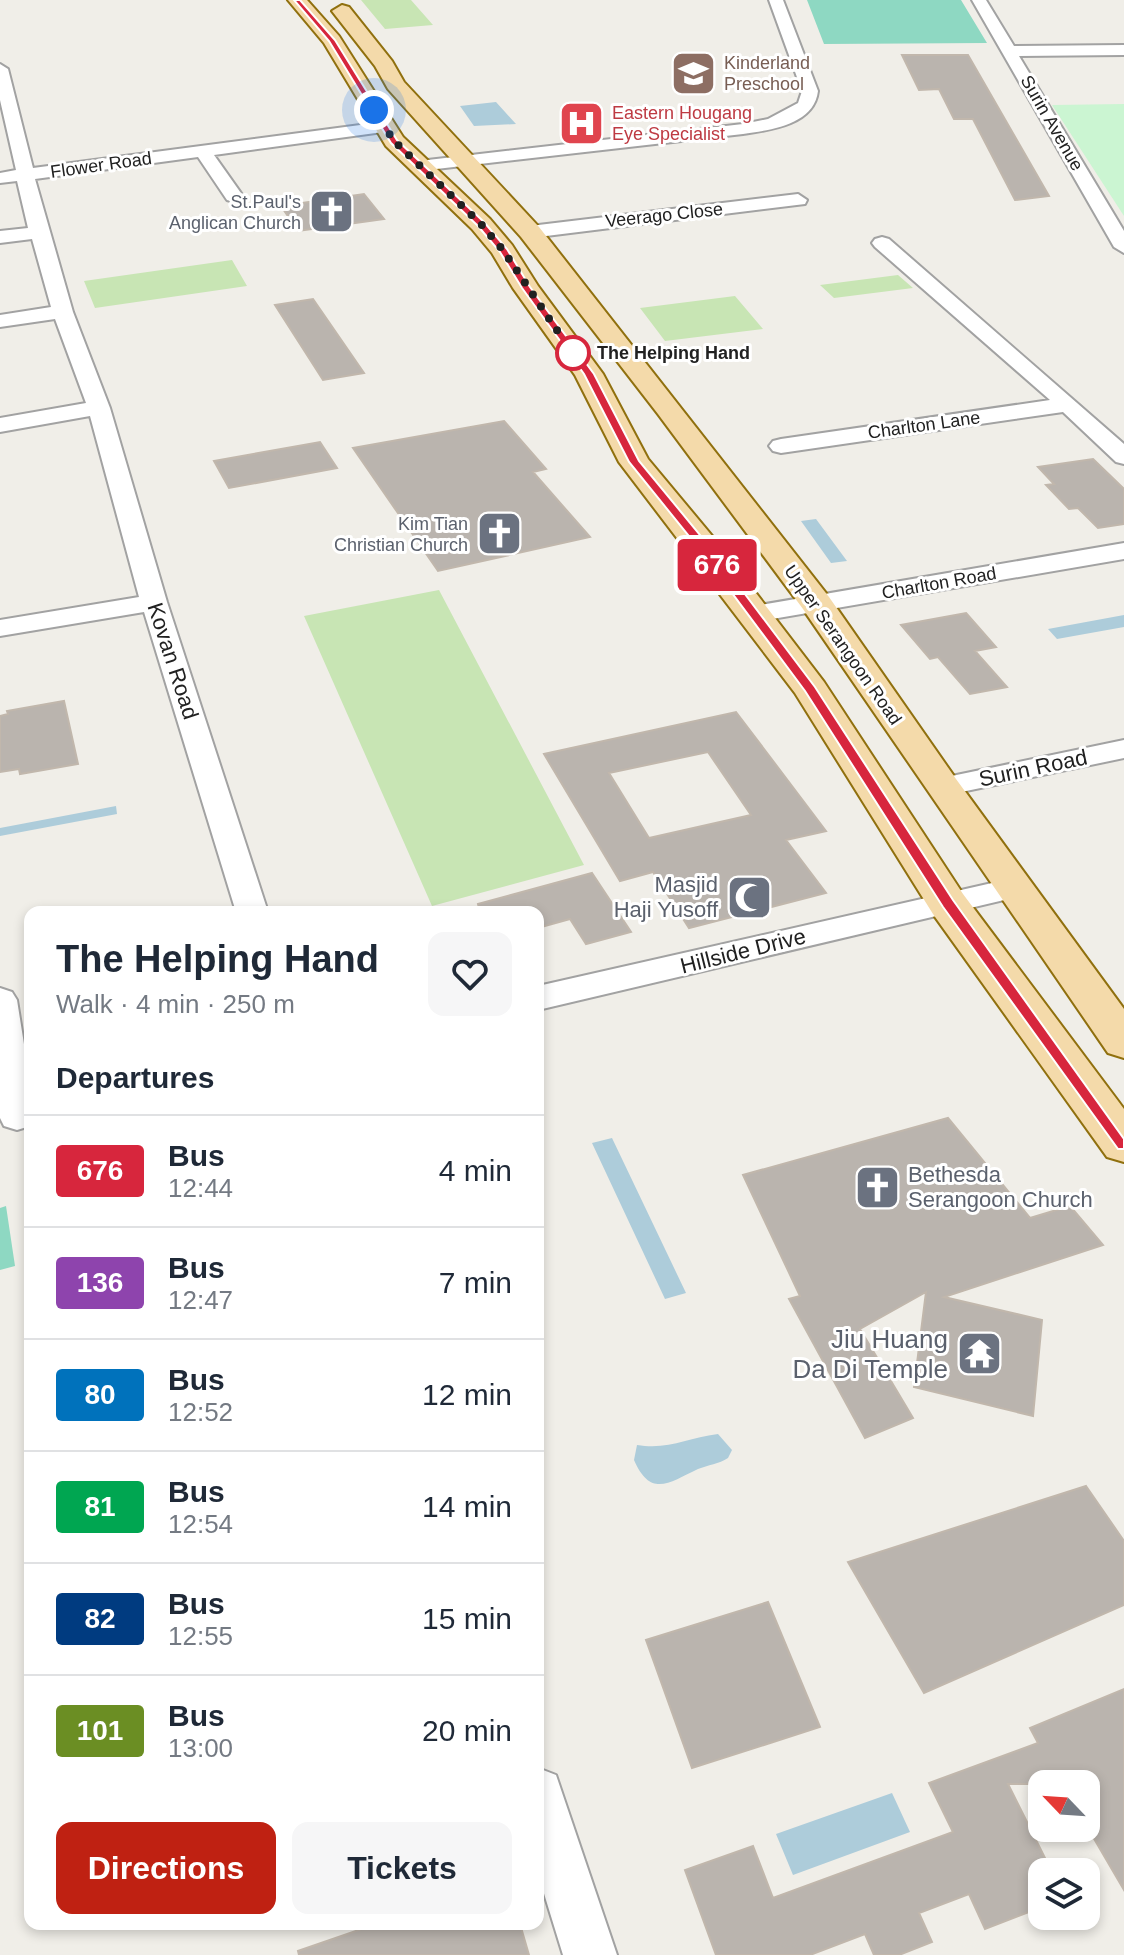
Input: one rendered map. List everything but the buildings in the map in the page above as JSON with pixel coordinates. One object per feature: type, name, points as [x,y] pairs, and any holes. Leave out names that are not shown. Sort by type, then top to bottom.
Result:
[{"type":"main road","points":[[297,0],[332,40],[383,127],[503,250],[526,288],[589,374],[634,462],[811,690],[948,904],[1124,1144]]},
{"type":"main road","name":"Upper Serangoon Road","points":[[333,0],[385,65],[395,85],[530,232],[817,604],[942,787],[1124,1042]]},
{"type":"street","points":[[419,166],[761,125],[791,116],[805,107],[810,100],[810,91],[776,0]]},
{"type":"street","name":"Surin Avenue","points":[[979,0],[1051,117],[1124,247]]},
{"type":"street","points":[[563,149],[582,151],[779,127],[814,113],[825,96],[797,12]]},
{"type":"street","points":[[1008,51],[1124,50]]},
{"type":"street","name":"Kovan Road","points":[[0,69],[39,232],[63,312],[99,408],[154,602],[250,906]]},
{"type":"street","name":"Flower Road","points":[[0,178],[383,127]]},
{"type":"street","points":[[203,151],[234,196]]},
{"type":"street","name":"Veerago Close","points":[[530,232],[798,200]]},
{"type":"street","points":[[0,237],[39,232]]},
{"type":"street","points":[[882,243],[1068,404],[1124,457]]},
{"type":"street","points":[[0,321],[63,312]]},
{"type":"street","name":"Charlton Lane","points":[[781,446],[1068,404]]},
{"type":"street","points":[[0,425],[99,408]]},
{"type":"street","name":"Charlton Road","points":[[754,614],[1124,551]]},
{"type":"street","points":[[0,628],[154,602]]},
{"type":"street","name":"Surin Road","points":[[942,787],[1124,749]]},
{"type":"street","name":"Hillside Drive","points":[[544,997],[1014,888]]},
{"type":"street","points":[[0,1000],[16,1117]]},
{"type":"street","points":[[544,1812],[590,1955]]},
{"type":"green space","points":[[361,0],[411,0],[433,25],[385,29]]},
{"type":"green space","points":[[807,0],[961,0],[987,43],[824,44]]},
{"type":"green space","points":[[1124,104],[1124,216],[1052,105]]},
{"type":"green space","points":[[232,260],[247,286],[95,308],[84,281]]},
{"type":"green space","points":[[898,275],[913,288],[834,298],[820,285]]},
{"type":"green space","points":[[735,296],[763,329],[665,341],[640,308]]},
{"type":"green space","points":[[439,590],[584,865],[432,906],[304,616]]},
{"type":"green space","points":[[6,1206],[15,1266],[0,1270],[0,1208]]},
{"type":"water","points":[[496,102],[516,124],[474,126],[460,106]]},
{"type":"water","points":[[816,519],[847,561],[831,563],[801,521]]},
{"type":"water","points":[[1124,615],[1124,627],[1057,639],[1048,629]]},
{"type":"water","points":[[116,806],[117,814],[0,836],[0,828]]},
{"type":"water","points":[[612,1138],[686,1293],[665,1299],[592,1143]]},
{"type":"water","points":[[718,1434],[732,1450],[728,1458],[670,1482],[662,1484],[647,1480],[634,1460],[637,1445],[669,1445]]},
{"type":"water","points":[[892,1793],[910,1832],[793,1875],[776,1834]]},
{"type":"bus line","name":"676","points":[[297,0],[332,40],[394,141],[427,176],[481,224],[503,250],[526,288],[589,374],[634,462],[701,544],[811,690],[948,904],[1076,1074],[1124,1144]]},
{"type":"place","name":"Kinderland Preschool","points":[[693,73]]},
{"type":"place","name":"Eastern Hougang Eye Specialist","points":[[581,123]]},
{"type":"place","name":"St.Paul's Anglican Church","points":[[332,212]]},
{"type":"place","name":"The Helping Hand","points":[[573,353]]},
{"type":"place","name":"Kim Tian Christian Church","points":[[499,534]]},
{"type":"place","name":"Masjid Haji Yusoff","points":[[749,897]]},
{"type":"place","name":"Bethesda Serangoon Church","points":[[877,1187]]},
{"type":"place","name":"Jiu Huang Da Di Temple","points":[[979,1354]]},
{"type":"route","points":[[374,110],[394,141],[427,176],[463,206],[503,250],[577,360],[573,353]]}]
